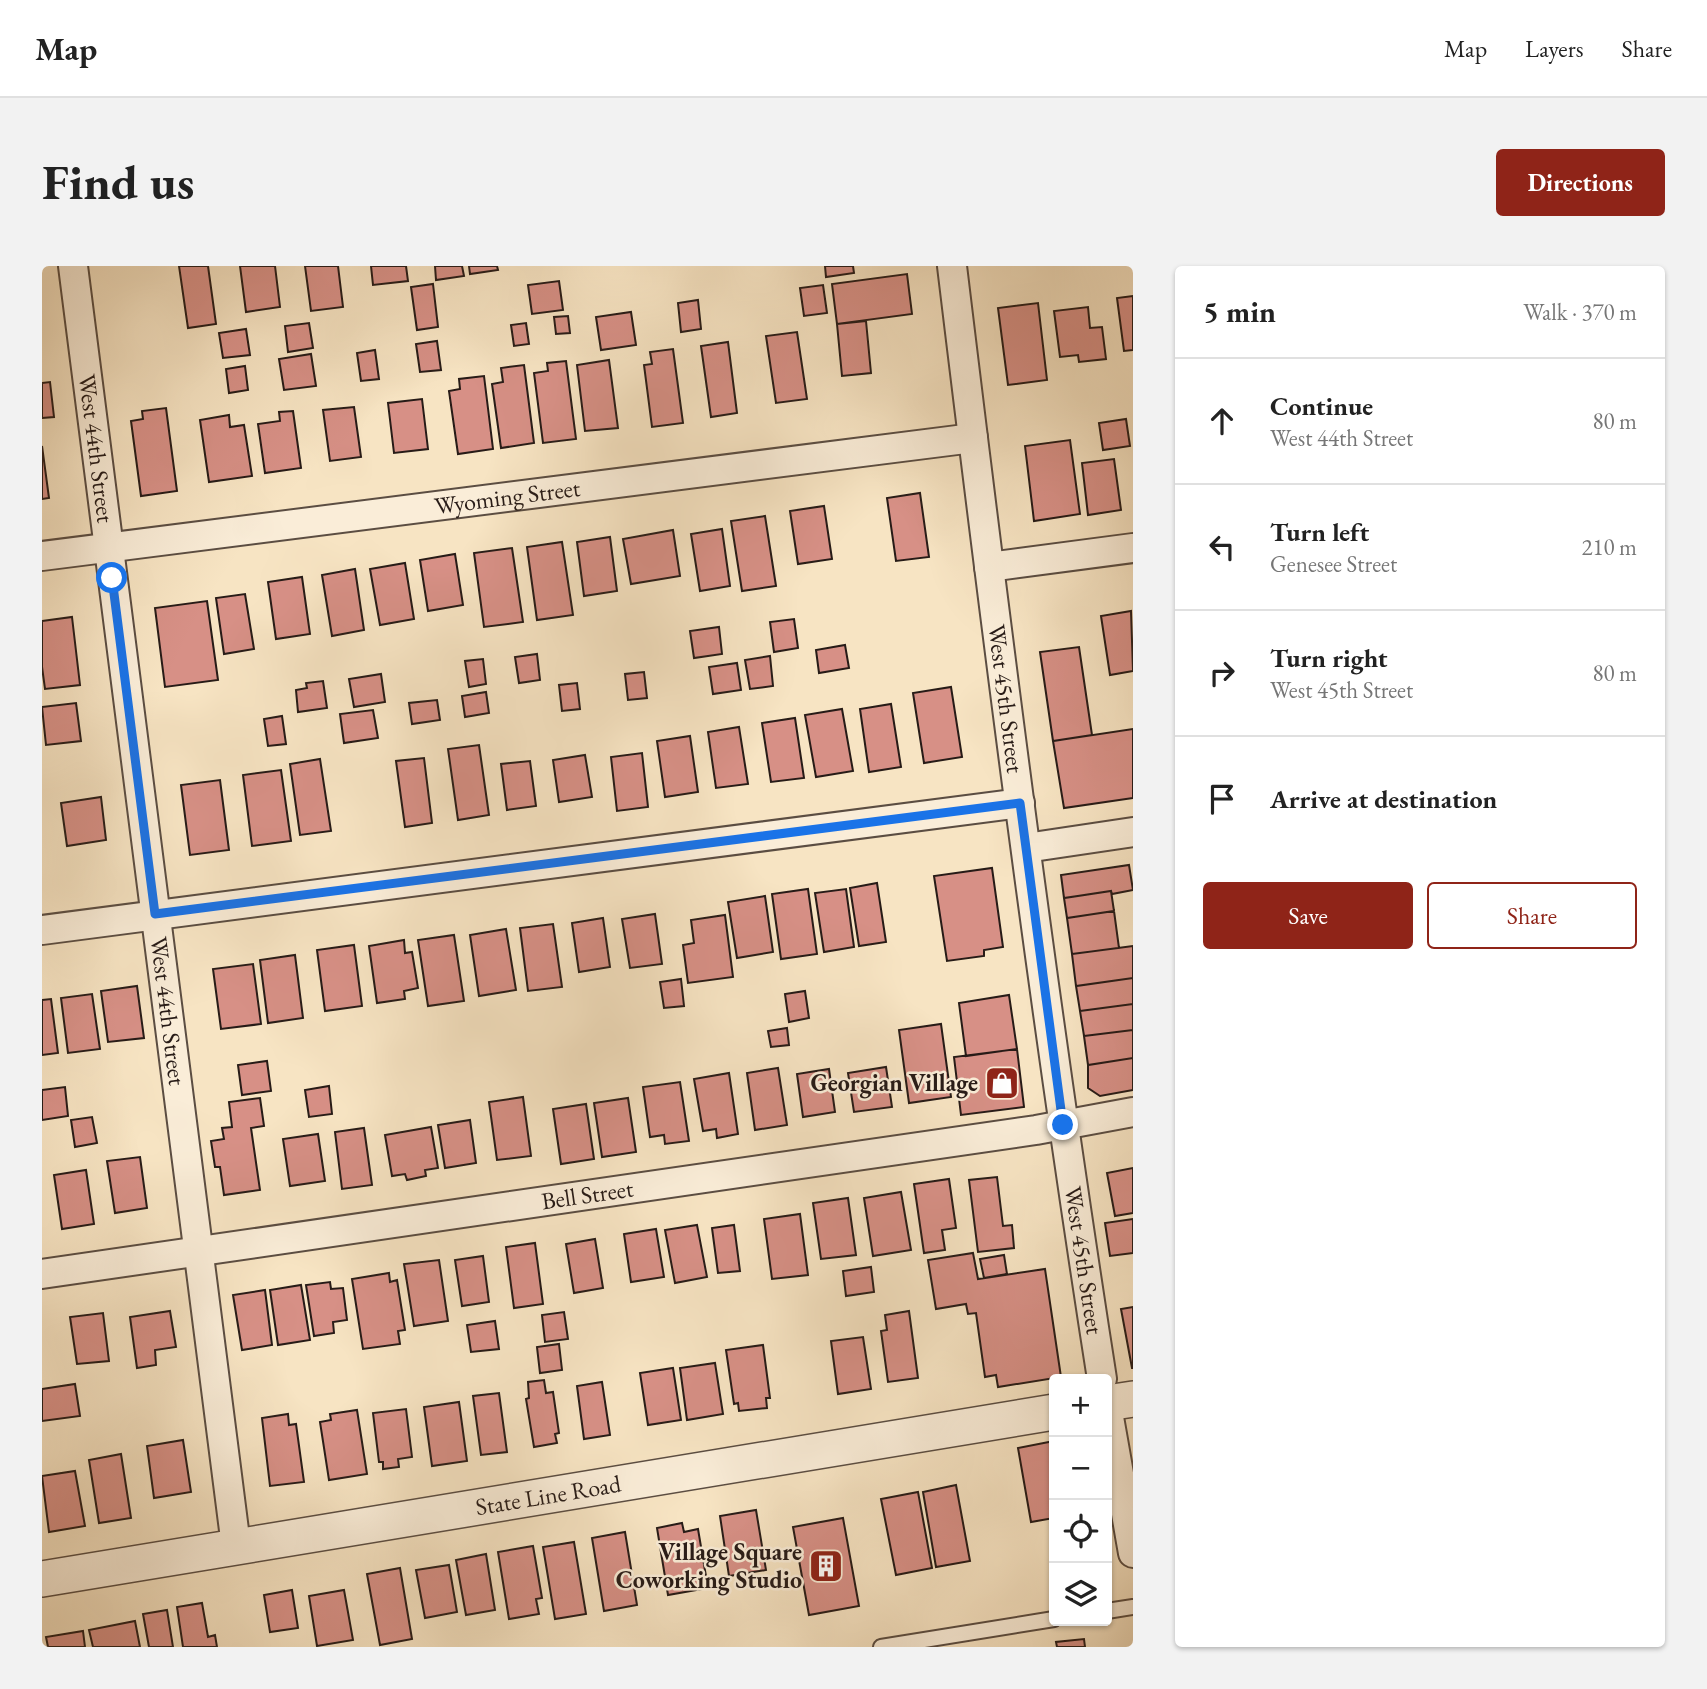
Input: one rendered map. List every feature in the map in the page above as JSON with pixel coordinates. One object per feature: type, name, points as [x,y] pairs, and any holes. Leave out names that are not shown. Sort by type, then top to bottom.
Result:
[{"type":"street","name":"West 44th Street","points":[[73,266],[236,1546]]},
{"type":"street","name":"West 45th Street","points":[[952,266],[1063,1125],[1101,1374]]},
{"type":"street","name":"Wyoming Street","points":[[42,556],[973,438]]},
{"type":"street","points":[[989,567],[1133,548]]},
{"type":"street","points":[[42,930],[1020,803]]},
{"type":"street","points":[[1026,848],[1133,832]]},
{"type":"street","name":"Bell Street","points":[[42,1274],[1063,1125],[1133,1112]]},
{"type":"street","points":[[1112,1404],[1133,1399]]},
{"type":"street","name":"State Line Road","points":[[42,1579],[1049,1413]]},
{"type":"street","points":[[1112,1433],[1133,1553]]},
{"type":"lane","points":[[1112,1610],[1133,1607]]},
{"type":"lane","points":[[881,1647],[1049,1620]]},
{"type":"building","points":[[179,266],[208,266],[216,324],[188,328]]},
{"type":"building","points":[[240,266],[275,266],[280,307],[246,312]]},
{"type":"building","points":[[305,266],[338,266],[343,307],[311,311]]},
{"type":"building","points":[[371,266],[406,266],[408,281],[373,285]]},
{"type":"building","points":[[435,266],[462,266],[464,276],[436,280]]},
{"type":"building","points":[[469,266],[497,266],[498,270],[470,274]]},
{"type":"building","points":[[825,266],[853,266],[854,273],[826,277]]},
{"type":"building","points":[[907,274],[912,314],[837,324],[832,284]]},
{"type":"building","points":[[559,281],[563,310],[532,314],[528,285]]},
{"type":"building","points":[[433,284],[438,327],[417,330],[411,287]]},
{"type":"building","points":[[823,285],[827,313],[804,316],[800,288]]},
{"type":"building","points":[[1133,296],[1133,350],[1124,351],[1117,298]]},
{"type":"building","points":[[698,300],[701,329],[681,332],[678,303]]},
{"type":"building","points":[[1038,303],[1047,380],[1008,385],[998,308]]},
{"type":"building","points":[[1088,307],[1090,328],[1102,327],[1106,359],[1079,362],[1078,355],[1060,357],[1054,311]]},
{"type":"building","points":[[631,312],[636,345],[601,350],[596,317]]},
{"type":"building","points":[[568,316],[570,333],[556,334],[554,317]]},
{"type":"building","points":[[866,321],[871,373],[842,376],[837,324]]},
{"type":"building","points":[[309,323],[313,348],[288,352],[285,326]]},
{"type":"building","points":[[526,323],[529,344],[514,346],[511,325]]},
{"type":"building","points":[[246,329],[250,355],[223,358],[219,333]]},
{"type":"building","points":[[797,332],[807,399],[776,403],[766,336]]},
{"type":"building","points":[[437,341],[441,370],[420,372],[416,344]]},
{"type":"building","points":[[728,342],[737,413],[711,417],[701,346]]},
{"type":"building","points":[[673,349],[683,423],[652,427],[644,365],[652,364],[650,352]]},
{"type":"building","points":[[375,350],[379,379],[361,381],[357,353]]},
{"type":"building","points":[[311,354],[316,386],[284,390],[279,359]]},
{"type":"building","points":[[609,360],[618,428],[585,431],[577,365]]},
{"type":"building","points":[[566,361],[576,439],[543,443],[534,373],[548,371],[547,363]]},
{"type":"building","points":[[524,365],[534,443],[501,448],[492,384],[503,382],[501,368]]},
{"type":"building","points":[[245,366],[248,390],[229,393],[226,369]]},
{"type":"building","points":[[484,376],[493,449],[458,454],[449,391],[460,389],[459,379]]},
{"type":"building","points":[[50,382],[54,417],[42,418],[42,383]]},
{"type":"building","points":[[422,399],[428,449],[394,453],[388,403]]},
{"type":"building","points":[[354,407],[361,457],[330,461],[323,410]]},
{"type":"building","points":[[166,408],[177,491],[141,496],[131,421],[143,419],[142,411]]},
{"type":"building","points":[[293,411],[301,468],[265,473],[258,424],[280,421],[279,412]]},
{"type":"building","points":[[229,415],[230,427],[244,425],[252,476],[209,482],[200,420]]},
{"type":"building","points":[[1126,419],[1130,446],[1103,450],[1099,423]]},
{"type":"building","points":[[1070,440],[1080,514],[1034,521],[1025,446]]},
{"type":"building","points":[[42,446],[49,498],[42,499]]},
{"type":"building","points":[[1114,459],[1121,510],[1088,515],[1082,463]]},
{"type":"building","points":[[920,493],[929,557],[896,561],[887,498]]},
{"type":"building","points":[[824,506],[832,559],[798,564],[790,511]]},
{"type":"building","points":[[765,516],[776,586],[742,591],[731,521]]},
{"type":"building","points":[[722,529],[730,586],[700,591],[691,534]]},
{"type":"building","points":[[673,530],[680,576],[631,584],[623,539]]},
{"type":"building","points":[[610,537],[617,591],[584,596],[577,542]]},
{"type":"building","points":[[562,542],[573,615],[537,620],[527,547]]},
{"type":"building","points":[[512,548],[523,622],[484,627],[474,553]]},
{"type":"building","points":[[455,554],[463,605],[428,611],[420,560]]},
{"type":"building","points":[[405,563],[414,619],[380,625],[370,569]]},
{"type":"building","points":[[355,569],[364,630],[332,636],[322,575]]},
{"type":"building","points":[[302,577],[310,634],[276,639],[268,582]]},
{"type":"building","points":[[245,594],[254,649],[224,654],[216,598]]},
{"type":"building","points":[[207,601],[218,680],[165,687],[155,608]]},
{"type":"building","points":[[1131,611],[1133,671],[1110,675],[1101,616]]},
{"type":"building","points":[[72,617],[80,685],[45,689],[42,621]]},
{"type":"building","points":[[794,619],[798,648],[774,652],[770,622]]},
{"type":"building","points":[[719,627],[722,654],[694,658],[690,631]]},
{"type":"building","points":[[845,645],[849,668],[819,673],[816,650]]},
{"type":"building","points":[[1079,647],[1092,735],[1053,741],[1040,652]]},
{"type":"building","points":[[537,654],[540,680],[519,683],[515,657]]},
{"type":"building","points":[[770,656],[773,686],[750,689],[745,660]]},
{"type":"building","points":[[483,659],[486,684],[469,687],[465,661]]},
{"type":"building","points":[[737,663],[741,690],[713,694],[709,667]]},
{"type":"building","points":[[644,672],[647,698],[628,700],[625,674]]},
{"type":"building","points":[[381,674],[385,702],[354,707],[349,679]]},
{"type":"building","points":[[323,681],[327,708],[298,712],[296,690],[307,688],[306,683]]},
{"type":"building","points":[[577,683],[580,709],[562,711],[559,685]]},
{"type":"building","points":[[951,687],[962,757],[924,763],[913,693]]},
{"type":"building","points":[[486,692],[489,713],[465,717],[462,696]]},
{"type":"building","points":[[437,700],[440,720],[412,724],[409,703]]},
{"type":"building","points":[[76,703],[81,741],[46,745],[42,707]]},
{"type":"building","points":[[891,704],[901,767],[869,772],[860,709]]},
{"type":"building","points":[[842,709],[853,771],[816,777],[805,715]]},
{"type":"building","points":[[373,710],[378,738],[344,743],[340,714]]},
{"type":"building","points":[[282,716],[286,744],[268,746],[264,719]]},
{"type":"building","points":[[795,718],[804,778],[771,782],[762,723]]},
{"type":"building","points":[[739,727],[748,784],[716,788],[708,732]]},
{"type":"building","points":[[1133,729],[1133,798],[1064,808],[1053,741]]},
{"type":"building","points":[[690,736],[698,792],[665,797],[657,741]]},
{"type":"building","points":[[479,745],[489,815],[458,820],[448,749]]},
{"type":"building","points":[[642,753],[648,807],[617,811],[611,757]]},
{"type":"building","points":[[585,755],[592,797],[559,802],[553,760]]},
{"type":"building","points":[[424,758],[432,823],[405,827],[396,761]]},
{"type":"building","points":[[320,759],[331,831],[300,835],[290,764]]},
{"type":"building","points":[[530,761],[536,806],[507,810],[501,764]]},
{"type":"building","points":[[281,770],[291,841],[252,846],[243,775]]},
{"type":"building","points":[[220,780],[229,850],[190,855],[181,785]]},
{"type":"building","points":[[101,797],[106,840],[67,846],[61,803]]},
{"type":"building","points":[[1129,865],[1133,890],[1064,898],[1061,875]]},
{"type":"building","points":[[992,868],[1003,947],[984,950],[984,956],[947,961],[934,876]]},
{"type":"building","points":[[877,883],[886,942],[859,946],[850,888]]},
{"type":"building","points":[[808,889],[817,954],[781,959],[772,894]]},
{"type":"building","points":[[846,889],[854,947],[824,952],[815,893]]},
{"type":"building","points":[[1111,891],[1114,911],[1067,918],[1064,898]]},
{"type":"building","points":[[765,896],[773,952],[737,958],[728,902]]},
{"type":"building","points":[[1114,911],[1119,948],[1072,954],[1067,918]]},
{"type":"building","points":[[655,914],[662,964],[630,968],[622,919]]},
{"type":"building","points":[[725,915],[733,977],[688,983],[683,945],[694,943],[691,920]]},
{"type":"building","points":[[603,918],[610,967],[579,972],[572,923]]},
{"type":"building","points":[[553,924],[562,987],[528,991],[520,928]]},
{"type":"building","points":[[506,929],[516,990],[479,996],[470,935]]},
{"type":"building","points":[[454,935],[464,1001],[428,1006],[418,940]]},
{"type":"building","points":[[404,940],[405,953],[412,952],[418,988],[404,991],[405,999],[377,1003],[369,946]]},
{"type":"building","points":[[354,945],[362,1006],[325,1011],[317,950]]},
{"type":"building","points":[[1133,946],[1133,978],[1076,986],[1072,954]]},
{"type":"building","points":[[295,955],[303,1018],[268,1023],[260,960]]},
{"type":"building","points":[[253,964],[261,1024],[221,1029],[213,969]]},
{"type":"building","points":[[1133,978],[1133,1004],[1080,1011],[1076,986]]},
{"type":"building","points":[[681,979],[684,1006],[664,1008],[660,982]]},
{"type":"building","points":[[137,986],[144,1038],[108,1042],[101,991]]},
{"type":"building","points":[[805,991],[809,1018],[789,1022],[785,994]]},
{"type":"building","points":[[92,994],[100,1049],[68,1053],[61,998]]},
{"type":"building","points":[[1009,995],[1017,1049],[966,1056],[959,1003]]},
{"type":"building","points":[[51,999],[58,1053],[42,1055],[42,1000]]},
{"type":"building","points":[[1133,1004],[1133,1030],[1084,1036],[1080,1011]]},
{"type":"building","points":[[941,1024],[951,1097],[909,1103],[899,1030]]},
{"type":"building","points":[[787,1028],[789,1045],[771,1047],[768,1031]]},
{"type":"building","points":[[1133,1030],[1133,1058],[1088,1065],[1084,1036]]},
{"type":"building","points":[[1017,1049],[1024,1107],[961,1115],[954,1057]]},
{"type":"building","points":[[1133,1058],[1133,1090],[1100,1096],[1088,1088],[1088,1065]]},
{"type":"building","points":[[267,1061],[271,1091],[242,1095],[238,1065]]},
{"type":"building","points":[[886,1067],[892,1107],[854,1112],[848,1073]]},
{"type":"building","points":[[778,1068],[787,1125],[755,1130],[747,1073]]},
{"type":"building","points":[[829,1069],[835,1112],[803,1117],[797,1074]]},
{"type":"building","points":[[729,1073],[738,1134],[717,1138],[716,1129],[703,1131],[694,1079]]},
{"type":"building","points":[[680,1082],[689,1141],[665,1144],[664,1135],[650,1137],[643,1087]]},
{"type":"building","points":[[329,1086],[332,1114],[309,1117],[305,1090]]},
{"type":"building","points":[[65,1087],[68,1116],[42,1120],[42,1090]]},
{"type":"building","points":[[523,1097],[531,1156],[497,1160],[489,1102]]},
{"type":"building","points":[[260,1098],[264,1126],[251,1128],[260,1190],[224,1195],[220,1167],[215,1167],[211,1141],[224,1139],[222,1128],[232,1127],[229,1102]]},
{"type":"building","points":[[628,1098],[636,1152],[602,1157],[594,1103]]},
{"type":"building","points":[[586,1104],[594,1159],[561,1164],[553,1109]]},
{"type":"building","points":[[92,1117],[97,1143],[75,1147],[71,1120]]},
{"type":"building","points":[[470,1120],[476,1163],[445,1168],[438,1125]]},
{"type":"building","points":[[431,1127],[438,1168],[425,1170],[426,1176],[407,1180],[405,1174],[392,1176],[385,1135]]},
{"type":"building","points":[[364,1128],[372,1185],[342,1189],[335,1132]]},
{"type":"building","points":[[318,1134],[325,1181],[290,1186],[283,1139]]},
{"type":"building","points":[[140,1157],[147,1208],[115,1213],[107,1161]]},
{"type":"building","points":[[1133,1168],[1133,1213],[1115,1216],[1107,1173]]},
{"type":"building","points":[[86,1170],[94,1224],[62,1229],[54,1175]]},
{"type":"building","points":[[997,1177],[1003,1226],[1012,1225],[1014,1248],[978,1252],[969,1180]]},
{"type":"building","points":[[949,1179],[956,1228],[942,1230],[945,1250],[924,1253],[914,1184]]},
{"type":"building","points":[[901,1192],[911,1250],[873,1256],[864,1198]]},
{"type":"building","points":[[848,1198],[856,1255],[821,1259],[813,1203]]},
{"type":"building","points":[[800,1214],[808,1275],[772,1279],[764,1219]]},
{"type":"building","points":[[1133,1219],[1133,1253],[1110,1256],[1105,1223]]},
{"type":"building","points":[[697,1225],[707,1277],[675,1283],[665,1230]]},
{"type":"building","points":[[734,1225],[740,1271],[718,1273],[712,1228]]},
{"type":"building","points":[[656,1229],[664,1277],[631,1282],[624,1234]]},
{"type":"building","points":[[595,1239],[603,1288],[574,1293],[566,1244]]},
{"type":"building","points":[[535,1243],[543,1304],[514,1308],[506,1247]]},
{"type":"building","points":[[973,1253],[978,1279],[1045,1269],[1061,1374],[1049,1374],[1049,1379],[998,1387],[996,1375],[985,1377],[976,1313],[968,1314],[966,1304],[936,1309],[928,1260]]},
{"type":"building","points":[[1004,1255],[1007,1274],[984,1278],[980,1259]]},
{"type":"building","points":[[483,1256],[489,1302],[462,1306],[455,1260]]},
{"type":"building","points":[[439,1260],[448,1321],[414,1326],[404,1264]]},
{"type":"building","points":[[871,1267],[874,1292],[846,1296],[843,1271]]},
{"type":"building","points":[[389,1273],[390,1282],[397,1280],[405,1330],[398,1331],[400,1344],[363,1349],[352,1279]]},
{"type":"building","points":[[330,1282],[331,1289],[343,1288],[347,1320],[333,1322],[334,1333],[314,1336],[306,1285]]},
{"type":"building","points":[[301,1285],[310,1340],[278,1345],[270,1290]]},
{"type":"building","points":[[265,1290],[272,1345],[242,1350],[233,1295]]},
{"type":"building","points":[[1133,1307],[1133,1368],[1132,1368],[1121,1309]]},
{"type":"building","points":[[170,1311],[176,1347],[155,1350],[156,1365],[137,1368],[130,1317]]},
{"type":"building","points":[[909,1311],[918,1378],[888,1382],[881,1331],[887,1330],[885,1315]]},
{"type":"building","points":[[564,1312],[568,1339],[545,1342],[542,1315]]},
{"type":"building","points":[[103,1313],[109,1361],[77,1364],[70,1317]]},
{"type":"building","points":[[495,1321],[499,1349],[471,1352],[467,1325]]},
{"type":"building","points":[[863,1337],[871,1389],[838,1394],[831,1341]]},
{"type":"building","points":[[559,1344],[562,1370],[540,1373],[537,1347]]},
{"type":"building","points":[[763,1345],[770,1398],[766,1398],[767,1408],[739,1411],[738,1403],[734,1404],[726,1350]]},
{"type":"building","points":[[715,1363],[723,1414],[687,1420],[680,1368]]},
{"type":"building","points":[[673,1368],[681,1420],[648,1425],[640,1373]]},
{"type":"building","points":[[544,1380],[546,1393],[553,1392],[559,1433],[555,1434],[557,1443],[534,1447],[526,1399],[529,1398],[528,1382]]},
{"type":"building","points":[[602,1382],[610,1435],[584,1439],[577,1386]]},
{"type":"building","points":[[75,1384],[80,1416],[42,1421],[42,1389]]},
{"type":"building","points":[[499,1393],[507,1452],[481,1455],[473,1396]]},
{"type":"building","points":[[459,1402],[467,1461],[432,1466],[424,1407]]},
{"type":"building","points":[[406,1409],[412,1457],[398,1459],[399,1467],[383,1469],[383,1462],[379,1462],[373,1413]]},
{"type":"building","points":[[357,1410],[367,1474],[329,1480],[320,1422],[331,1420],[330,1414]]},
{"type":"building","points":[[288,1414],[289,1425],[296,1424],[304,1482],[270,1486],[262,1418]]},
{"type":"building","points":[[183,1440],[191,1492],[154,1498],[147,1446]]},
{"type":"building","points":[[1049,1442],[1049,1519],[1031,1522],[1018,1448]]},
{"type":"building","points":[[121,1454],[131,1518],[99,1523],[89,1460]]},
{"type":"building","points":[[75,1471],[85,1526],[49,1532],[42,1476]]},
{"type":"building","points":[[956,1485],[970,1561],[936,1567],[923,1492]]},
{"type":"building","points":[[918,1492],[932,1568],[896,1575],[881,1499]]},
{"type":"building","points":[[756,1510],[766,1570],[729,1576],[720,1516]]},
{"type":"building","name":"Village Square Coworking Studio","points":[[843,1518],[859,1606],[809,1615],[793,1527]]},
{"type":"building","points":[[682,1523],[684,1532],[698,1529],[708,1588],[668,1595],[657,1528]]},
{"type":"building","points":[[625,1532],[637,1605],[604,1611],[592,1538]]},
{"type":"building","points":[[574,1542],[586,1614],[555,1619],[543,1547]]},
{"type":"building","points":[[533,1546],[542,1598],[536,1599],[539,1614],[509,1619],[498,1552]]},
{"type":"building","points":[[486,1554],[495,1610],[466,1615],[456,1560]]},
{"type":"building","points":[[449,1565],[457,1612],[425,1618],[416,1570]]},
{"type":"building","points":[[400,1568],[412,1639],[380,1645],[367,1574]]},
{"type":"building","points":[[292,1590],[298,1628],[270,1632],[264,1595]]},
{"type":"building","points":[[344,1590],[353,1640],[317,1646],[309,1596]]},
{"type":"building","points":[[202,1603],[208,1637],[215,1635],[217,1647],[183,1647],[177,1607]]},
{"type":"building","points":[[167,1610],[173,1647],[149,1647],[143,1614]]},
{"type":"building","points":[[135,1621],[140,1647],[93,1647],[89,1630]]},
{"type":"building","points":[[83,1631],[85,1647],[48,1647],[46,1637]]},
{"type":"building","points":[[1084,1639],[1085,1647],[1057,1647],[1056,1642]]},
{"type":"place","name":"Georgian Village","points":[[1002,1083]]},
{"type":"place","name":"Village Square Coworking Studio","points":[[826,1566]]},
{"type":"route","points":[[112,578],[155,914],[1020,803],[1063,1125]]}]
